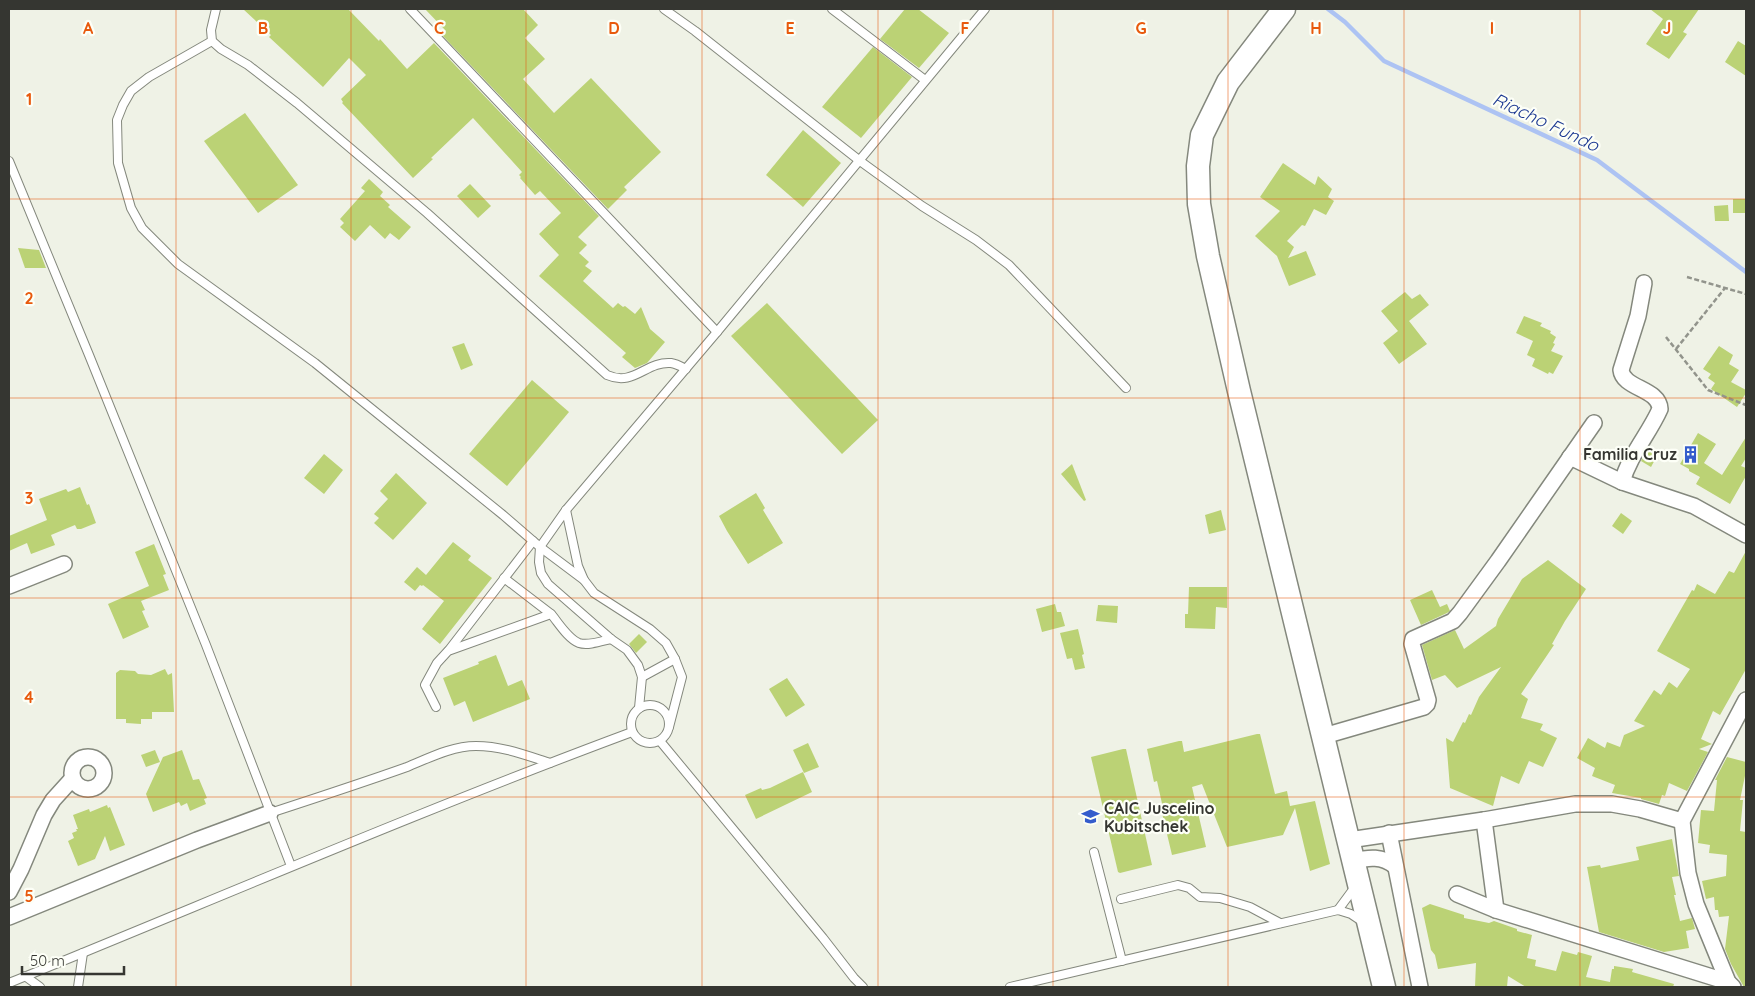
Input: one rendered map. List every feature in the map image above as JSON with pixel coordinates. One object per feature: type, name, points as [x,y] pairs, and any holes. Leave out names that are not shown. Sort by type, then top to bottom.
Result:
[{"type":"street","points":[[1279,14],[1228,82],[1202,135],[1198,166],[1199,204],[1208,256],[1237,382],[1384,987]]},
{"type":"street","points":[[1622,482],[1632,455],[1660,409],[1660,404],[1656,399],[1627,381],[1621,375],[1638,316],[1644,283]]},
{"type":"street","points":[[1324,736],[1424,707],[1427,704],[1428,700],[1412,644],[1413,639],[1453,621],[1460,613],[1594,423]]},
{"type":"street","points":[[1570,457],[1622,482],[1694,506],[1746,535]]},
{"type":"street","points":[[9,586],[64,564]]},
{"type":"street","points":[[1730,985],[1696,904],[1688,873],[1682,821],[1746,700]]},
{"type":"street","points":[[9,892],[22,869],[44,815],[53,800],[72,779]]},
{"type":"street","points":[[1354,861],[1389,833],[1484,820],[1575,804],[1612,804],[1640,809],[1682,821]]},
{"type":"street","points":[[9,917],[197,840],[270,813]]},
{"type":"street","points":[[1484,820],[1496,910]]},
{"type":"street","points":[[1389,833],[1420,987]]},
{"type":"street","points":[[1354,861],[1374,858],[1384,860],[1395,866]]},
{"type":"street","points":[[1457,894],[1496,910],[1730,985]]},
{"type":"lane","points":[[216,9],[211,30],[212,41],[221,49],[266,78],[297,103],[427,213],[607,374],[614,378],[629,378],[665,363],[674,363],[686,369]]},
{"type":"lane","points":[[410,9],[717,332]]},
{"type":"lane","points":[[664,9],[695,31],[860,161],[922,206],[976,240],[1009,265],[1126,388]]},
{"type":"lane","points":[[832,9],[925,80]]},
{"type":"lane","points":[[639,708],[642,677],[638,665],[627,650],[611,639],[548,584],[541,573],[539,562],[540,547],[566,510],[717,332],[985,9]]},
{"type":"lane","points":[[212,41],[149,77],[131,91],[117,120],[118,163],[130,208],[142,228],[178,264],[315,363],[540,547],[584,580]]},
{"type":"lane","points":[[9,161],[192,609],[291,866]]},
{"type":"lane","points":[[566,510],[578,566],[584,580],[594,593],[650,629],[666,643],[682,677],[669,727],[666,735],[660,741],[653,744],[644,743],[637,739],[632,732],[633,714],[639,708],[648,705],[656,706],[664,711],[668,718],[669,727]]},
{"type":"lane","points":[[436,707],[425,685],[437,663],[533,541]]},
{"type":"lane","points":[[504,578],[551,614],[570,636],[579,643],[593,643],[611,639]]},
{"type":"lane","points":[[448,651],[551,614]]},
{"type":"lane","points":[[642,677],[675,659]]},
{"type":"lane","points":[[9,983],[291,866],[632,732]]},
{"type":"lane","points":[[660,741],[854,978],[864,987]]},
{"type":"lane","points":[[270,813],[458,748],[474,746],[502,747],[550,763]]},
{"type":"lane","points":[[1094,852],[1122,961]]},
{"type":"lane","points":[[1338,910],[1354,861]]},
{"type":"lane","points":[[1121,899],[1178,885],[1189,888],[1200,897],[1220,898],[1250,908],[1280,923]]},
{"type":"lane","points":[[1010,987],[1338,910],[1351,914],[1370,928]]},
{"type":"lane","points":[[78,987],[83,952]]},
{"type":"lane","points":[[25,976],[40,987]]},
{"type":"path","points":[[1687,277],[1746,294]]},
{"type":"path","points":[[1676,350],[1725,288]]},
{"type":"path","points":[[1666,337],[1708,390],[1746,404]]},
{"type":"building","points":[[243,9],[348,9],[379,41],[380,39],[407,69],[434,43],[599,216],[578,237],[587,245],[579,253],[589,262],[585,266],[592,271],[583,281],[613,308],[618,303],[635,314],[641,307],[650,329],[665,342],[647,363],[635,368],[622,357],[626,353],[539,276],[559,255],[539,234],[561,213],[540,191],[535,195],[520,178],[519,175],[522,172],[473,118],[413,178],[342,103],[341,99],[366,75],[349,58],[323,87],[269,37],[271,35]]},
{"type":"building","points":[[425,9],[523,9],[538,25],[525,38],[545,59],[523,79],[554,113],[591,78],[661,152],[624,187],[627,190],[608,209],[442,35],[446,31]]},
{"type":"building","points":[[905,9],[918,9],[949,33],[919,68],[880,39]]},
{"type":"building","points":[[1650,9],[1699,9],[1683,32],[1687,34],[1669,59],[1646,44],[1663,19]]},
{"type":"building","points":[[1738,41],[1746,46],[1746,76],[1725,62]]},
{"type":"building","points":[[873,47],[912,77],[861,138],[822,107]]},
{"type":"building","points":[[245,113],[298,185],[258,213],[204,141]]},
{"type":"building","points":[[803,130],[841,163],[803,207],[766,175]]},
{"type":"building","points":[[1283,163],[1315,185],[1318,176],[1332,189],[1328,197],[1334,201],[1326,215],[1314,209],[1305,226],[1302,225],[1287,241],[1294,247],[1288,258],[1306,251],[1316,275],[1289,286],[1277,256],[1255,236],[1280,211],[1260,197]]},
{"type":"building","points":[[369,179],[383,192],[380,196],[390,205],[388,207],[411,227],[399,240],[390,233],[385,239],[370,225],[355,241],[340,227],[344,223],[340,219],[365,191],[361,188]]},
{"type":"building","points":[[470,184],[491,206],[478,218],[457,196]]},
{"type":"building","points":[[1733,199],[1746,199],[1746,213],[1733,213]]},
{"type":"building","points":[[1728,205],[1729,221],[1715,221],[1714,206]]},
{"type":"building","points":[[18,248],[39,250],[46,268],[25,268]]},
{"type":"building","points":[[1405,292],[1412,299],[1420,294],[1429,305],[1409,321],[1427,344],[1399,364],[1383,343],[1398,331],[1381,311]]},
{"type":"building","points":[[767,303],[878,420],[842,454],[731,336]]},
{"type":"building","points":[[1524,316],[1542,323],[1540,326],[1551,331],[1550,333],[1556,337],[1551,351],[1563,356],[1553,374],[1549,372],[1548,374],[1532,366],[1535,359],[1527,355],[1533,341],[1516,333]]},
{"type":"building","points":[[464,343],[473,365],[461,370],[452,347]]},
{"type":"building","points":[[1719,346],[1733,355],[1729,364],[1739,370],[1731,382],[1746,390],[1737,407],[1711,389],[1715,383],[1708,378],[1711,374],[1703,369]]},
{"type":"building","points":[[532,380],[569,412],[507,486],[469,454]]},
{"type":"building","points":[[1698,433],[1716,444],[1704,463],[1722,475],[1746,437],[1746,458],[1741,466],[1746,468],[1746,476],[1730,504],[1696,484],[1700,477],[1680,464]]},
{"type":"building","points":[[1648,450],[1657,456],[1651,467],[1641,461]]},
{"type":"building","points":[[324,454],[343,470],[324,494],[304,478]]},
{"type":"building","points":[[1072,464],[1086,500],[1084,501],[1061,474]]},
{"type":"building","points":[[396,473],[427,503],[393,540],[374,523],[379,518],[374,514],[388,499],[380,491]]},
{"type":"building","points":[[80,487],[96,523],[81,529],[77,529],[75,525],[51,535],[55,545],[31,554],[27,543],[9,551],[9,536],[47,520],[39,499],[66,489],[68,492]]},
{"type":"building","points":[[756,493],[765,508],[763,510],[783,543],[748,564],[719,516]]},
{"type":"building","points":[[1221,510],[1226,530],[1209,534],[1205,515]]},
{"type":"building","points":[[1621,513],[1632,521],[1623,534],[1612,526]]},
{"type":"building","points":[[453,542],[471,556],[468,560],[492,578],[440,644],[422,629],[444,601],[423,585],[420,585],[415,591],[404,582],[417,567],[426,575]]},
{"type":"building","points":[[154,544],[166,574],[163,575],[169,590],[141,601],[145,610],[142,611],[149,627],[123,639],[108,604],[149,586],[135,552]]},
{"type":"building","points":[[1746,551],[1746,669],[1720,715],[1713,711],[1701,739],[1712,744],[1699,749],[1708,752],[1687,791],[1669,783],[1665,796],[1662,795],[1659,804],[1641,798],[1612,793],[1615,785],[1592,776],[1595,768],[1577,758],[1588,738],[1605,748],[1607,742],[1620,747],[1624,735],[1645,726],[1634,721],[1654,690],[1661,695],[1669,682],[1677,688],[1690,669],[1657,651],[1692,590],[1694,591],[1697,584],[1715,594],[1729,571],[1734,573]]},
{"type":"building","points":[[1548,560],[1586,589],[1565,621],[1552,644],[1554,645],[1521,694],[1528,699],[1521,718],[1543,724],[1540,730],[1557,738],[1543,767],[1529,761],[1519,784],[1501,776],[1493,806],[1450,788],[1446,738],[1453,742],[1463,722],[1465,723],[1469,714],[1471,715],[1479,697],[1501,667],[1457,688],[1445,675],[1432,680],[1422,645],[1455,630],[1464,649],[1496,626],[1498,619],[1522,579]]},
{"type":"building","points":[[1189,587],[1227,587],[1227,608],[1216,607],[1215,629],[1185,628],[1185,614],[1188,614]]},
{"type":"building","points":[[1432,590],[1440,607],[1447,604],[1450,611],[1421,625],[1410,600]]},
{"type":"building","points":[[1055,604],[1057,612],[1061,612],[1065,626],[1042,632],[1036,609]]},
{"type":"building","points":[[1098,605],[1118,606],[1117,623],[1096,621]]},
{"type":"building","points":[[1078,629],[1085,668],[1075,670],[1072,658],[1067,659],[1060,633]]},
{"type":"building","points":[[639,634],[647,642],[636,653],[629,644]]},
{"type":"building","points":[[496,655],[508,686],[522,680],[530,699],[473,722],[465,701],[454,706],[443,678]]},
{"type":"building","points":[[165,669],[168,675],[172,673],[174,712],[152,712],[152,719],[141,719],[141,724],[126,723],[126,719],[116,719],[116,673],[120,670],[151,675]]},
{"type":"building","points":[[787,678],[805,705],[786,717],[769,689]]},
{"type":"building","points":[[1260,734],[1275,794],[1287,791],[1290,806],[1315,801],[1330,864],[1310,871],[1295,808],[1283,835],[1227,847],[1202,784],[1192,787],[1206,847],[1172,855],[1161,809],[1163,808],[1157,781],[1154,782],[1147,749],[1182,741],[1184,752]]},
{"type":"building","points":[[808,743],[819,767],[804,773],[793,750]]},
{"type":"building","points":[[1126,749],[1152,865],[1120,873],[1118,872],[1091,757]]},
{"type":"building","points":[[155,750],[160,762],[146,767],[141,755]]},
{"type":"building","points":[[182,750],[193,780],[199,779],[207,798],[204,799],[206,804],[190,811],[187,803],[181,806],[179,802],[153,812],[146,794],[163,757]]},
{"type":"building","points":[[1727,757],[1746,762],[1740,800],[1743,800],[1740,831],[1746,832],[1746,987],[1744,987],[1731,964],[1725,949],[1729,916],[1719,917],[1718,910],[1715,910],[1714,897],[1706,899],[1702,881],[1726,876],[1727,855],[1709,853],[1710,845],[1698,843],[1701,810],[1714,811],[1717,780],[1715,780]]},
{"type":"building","points":[[803,772],[812,792],[756,819],[745,795],[761,788],[762,790],[770,788]]},
{"type":"building","points":[[107,805],[108,808],[110,807],[125,845],[110,851],[105,836],[95,859],[78,866],[68,841],[74,838],[72,833],[78,829],[73,815],[89,809],[90,812]]},
{"type":"building","points":[[1672,839],[1679,876],[1672,877],[1680,921],[1692,918],[1695,929],[1686,931],[1689,948],[1664,952],[1599,932],[1587,867],[1600,865],[1601,868],[1639,860],[1636,847]]},
{"type":"building","points":[[1430,904],[1464,915],[1464,918],[1489,923],[1494,921],[1532,935],[1527,958],[1536,960],[1535,966],[1556,971],[1562,951],[1577,955],[1578,952],[1592,956],[1586,977],[1610,982],[1614,966],[1633,969],[1632,972],[1674,984],[1673,987],[1526,987],[1508,976],[1507,987],[1475,987],[1476,963],[1438,969],[1435,955],[1431,950],[1422,908]]},
{"type":"waterway","name":"Riacho Fundo","points":[[1328,9],[1345,22],[1384,61],[1597,160],[1746,272]]},
{"type":"place","name":"Familia Cruz","points":[[1691,454]]},
{"type":"place","name":"CAIC Juscelino Kubitschek","points":[[1090,817]]}]
